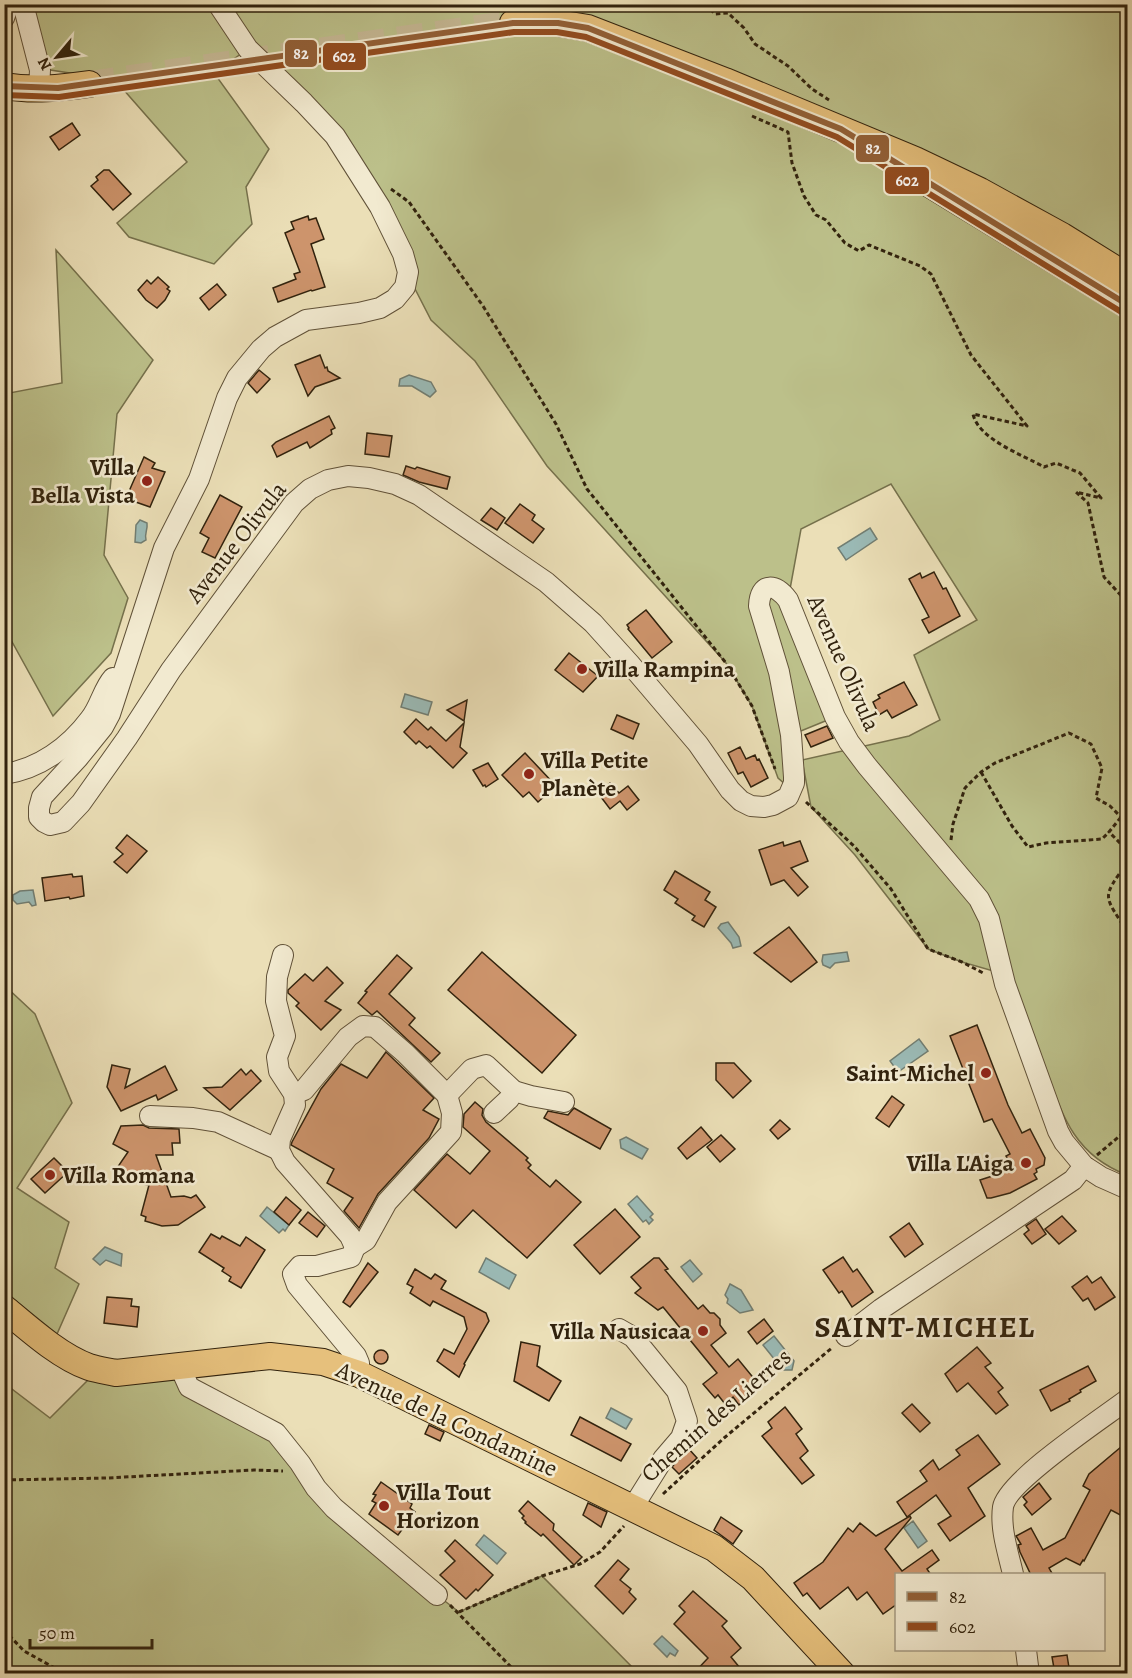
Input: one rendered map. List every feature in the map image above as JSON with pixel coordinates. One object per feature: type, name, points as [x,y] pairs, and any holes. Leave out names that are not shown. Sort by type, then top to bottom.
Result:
[{"type":"main road","points":[[513,23],[558,23],[588,28],[841,129],[915,160],[980,191],[1062,236],[1128,277]]},
{"type":"main road","points":[[4,86],[39,89],[89,84]]},
{"type":"main road","points":[[841,129],[1128,305]]},
{"type":"main road","name":"Avenue de la Condamine","points":[[4,1308],[54,1347],[88,1367],[116,1372],[270,1356],[323,1362],[358,1374],[714,1548],[753,1578],[842,1674]]},
{"type":"street","points":[[4,18],[9,4]]},
{"type":"street","points":[[23,4],[40,70],[39,89]]},
{"type":"street","name":"Avenue Olivula","points":[[218,4],[248,49],[335,136],[380,207],[403,254],[408,272],[405,287],[395,299],[380,308],[359,314],[306,320],[291,327],[261,348],[237,378],[227,398],[199,480],[164,548],[110,714],[103,727],[78,758],[42,797],[39,817],[50,825],[63,822],[81,803],[171,670],[294,503],[310,489],[328,480],[348,476],[369,478],[395,484],[419,495],[546,582],[592,623],[630,664],[698,744],[730,790],[741,801],[751,806],[764,807],[788,797],[795,777],[779,672],[759,606],[759,597],[768,587],[774,587],[781,591],[788,600],[835,717],[849,742],[979,899],[989,919],[1005,984],[1064,1142],[1084,1166],[1108,1181],[1128,1189]]},
{"type":"street","points":[[4,774],[21,772],[55,755],[91,719],[111,680],[124,672]]},
{"type":"street","points":[[284,955],[278,977],[276,1001],[285,1036],[277,1058],[279,1071],[294,1094],[295,1105],[280,1140],[279,1150],[285,1162],[350,1236],[355,1248]]},
{"type":"street","points":[[294,1094],[304,1090],[348,1036],[363,1026],[375,1027],[447,1095],[452,1113],[451,1132],[387,1202],[366,1240],[355,1248],[351,1257],[327,1264],[300,1266],[293,1274],[297,1285],[356,1356],[359,1363],[358,1374]]},
{"type":"street","points":[[447,1095],[472,1069],[486,1065],[514,1091],[564,1102]]},
{"type":"street","points":[[494,1113],[514,1091]]},
{"type":"street","points":[[150,1116],[218,1122],[279,1150]]},
{"type":"street","points":[[846,1336],[881,1309],[1073,1180],[1084,1166]]},
{"type":"street","points":[[619,1329],[633,1337],[677,1391],[687,1421],[681,1438],[663,1460],[638,1510]]},
{"type":"street","points":[[180,1366],[189,1386],[276,1434],[300,1462],[316,1488],[334,1508],[437,1594]]},
{"type":"street","points":[[1013,1573],[1002,1526],[1004,1504],[1016,1486],[1038,1466],[1128,1400]]},
{"type":"street","points":[[1026,1651],[1029,1674]]},
{"type":"path","points":[[705,4],[715,14],[728,13],[744,28],[755,44],[788,66],[812,88],[846,112],[841,129]]},
{"type":"path","points":[[746,111],[755,118],[788,132],[792,163],[804,196],[816,215],[826,220],[844,243],[859,251],[869,245],[920,266],[931,274],[971,355],[1027,426],[973,414],[975,422],[992,439],[1044,466],[1056,463],[1080,473],[1101,498],[1076,492],[1088,502],[1104,577],[1128,603]]},
{"type":"path","points":[[383,183],[409,202],[483,306],[556,424],[587,489],[726,663],[752,705],[778,778],[855,846],[891,889],[928,949],[962,962],[1005,984]]},
{"type":"path","points":[[949,862],[953,824],[965,788],[994,763],[1069,734],[1091,744],[1102,768],[1096,798],[1110,806],[1121,818]]},
{"type":"path","points":[[981,772],[1012,826],[1028,847],[1046,843],[1102,839],[1121,818],[1128,816]]},
{"type":"path","points":[[1109,832],[1128,854]]},
{"type":"path","points":[[1128,862],[1109,887],[1107,899],[1128,933]]},
{"type":"path","points":[[1084,1166],[1128,1129]]},
{"type":"path","name":"Chemin des Lierres","points":[[459,1612],[542,1576],[580,1564],[600,1552],[638,1510],[846,1336]]},
{"type":"path","points":[[4,1480],[107,1478],[254,1470],[289,1471],[300,1462]]},
{"type":"path","points":[[437,1594],[459,1612],[518,1674]]},
{"type":"path","points":[[4,1630],[24,1651],[53,1667],[60,1674]]},
{"type":"green space","points":[[26,5],[1127,5],[1127,1175],[1092,1155],[1070,1128],[1055,1095],[1011,976],[962,962],[928,949],[855,855],[811,807],[802,760],[909,736],[940,720],[914,655],[977,620],[891,484],[801,529],[788,600],[835,717],[791,735],[792,790],[778,778],[752,706],[726,663],[547,466],[475,361],[431,320],[412,283],[409,250],[255,44],[214,73],[269,149],[246,187],[252,224],[214,264],[129,237],[117,223],[187,162],[115,80],[44,69]]},
{"type":"green space","points":[[56,250],[153,360],[117,414],[104,555],[128,598],[111,653],[53,716],[5,629],[4,394],[62,383]]},
{"type":"green space","points":[[4,985],[35,1014],[72,1103],[17,1188],[69,1222],[55,1268],[79,1284],[57,1334],[5,1292]]},
{"type":"green space","points":[[91,1377],[182,1377],[276,1433],[300,1463],[437,1595],[459,1612],[542,1576],[638,1673],[5,1673],[4,1383],[50,1418]]},
{"type":"water","points":[[409,375],[431,382],[436,391],[430,397],[412,386],[399,386],[400,379]]},
{"type":"water","points":[[140,520],[147,523],[146,540],[141,543],[135,542],[136,525]]},
{"type":"water","points":[[870,528],[877,539],[846,560],[838,548]]},
{"type":"water","points":[[405,694],[432,702],[428,715],[401,707]]},
{"type":"water","points":[[33,890],[36,905],[32,906],[29,902],[17,904],[13,900],[13,895],[20,891]]},
{"type":"water","points":[[728,922],[739,937],[741,946],[733,948],[718,928],[721,924]]},
{"type":"water","points":[[847,952],[849,961],[835,963],[830,968],[823,965],[823,955]]},
{"type":"water","points":[[919,1039],[928,1051],[898,1072],[890,1061]]},
{"type":"water","points":[[626,1137],[648,1149],[642,1159],[621,1148],[620,1140]]},
{"type":"water","points":[[637,1196],[653,1214],[650,1217],[653,1220],[649,1224],[646,1220],[643,1222],[628,1204]]},
{"type":"water","points":[[267,1207],[289,1225],[285,1231],[283,1229],[279,1233],[260,1216]]},
{"type":"water","points":[[105,1247],[122,1254],[121,1266],[106,1260],[100,1265],[93,1259]]},
{"type":"water","points":[[486,1258],[516,1275],[509,1289],[479,1272]]},
{"type":"water","points":[[690,1260],[702,1274],[693,1282],[681,1267]]},
{"type":"water","points":[[730,1284],[741,1290],[753,1310],[740,1313],[727,1303],[728,1299],[725,1295]]},
{"type":"water","points":[[774,1336],[794,1361],[792,1370],[783,1370],[763,1345]]},
{"type":"water","points":[[611,1408],[632,1419],[626,1429],[606,1418]]},
{"type":"water","points":[[913,1521],[927,1541],[918,1548],[904,1528]]},
{"type":"water","points":[[484,1535],[506,1553],[497,1564],[476,1545]]},
{"type":"water","points":[[662,1636],[678,1651],[675,1656],[670,1653],[667,1657],[654,1644]]},
{"type":"building","points":[[72,123],[80,135],[59,150],[50,137]]},
{"type":"building","points":[[104,170],[109,170],[131,194],[113,210],[91,186]]},
{"type":"building","points":[[308,216],[309,220],[316,218],[324,239],[311,244],[325,287],[278,302],[273,288],[296,279],[294,274],[300,272],[285,233],[294,229],[291,222]]},
{"type":"building","points":[[158,277],[169,287],[167,289],[170,291],[157,308],[138,290],[147,280],[151,284]]},
{"type":"building","points":[[217,284],[226,295],[209,310],[200,298]]},
{"type":"building","points":[[320,355],[325,368],[327,367],[328,371],[340,378],[315,387],[308,396],[295,365]]},
{"type":"building","points":[[259,370],[270,379],[257,393],[248,383]]},
{"type":"building","points":[[329,416],[335,428],[331,430],[332,434],[310,448],[307,442],[277,457],[272,446],[276,442]]},
{"type":"building","points":[[367,433],[392,436],[389,457],[365,454]]},
{"type":"building","name":"Villa Bella Vista","points":[[144,457],[155,463],[152,468],[165,472],[150,507],[130,500],[132,496],[130,489]]},
{"type":"building","points":[[406,466],[450,477],[447,489],[419,482],[403,475]]},
{"type":"building","points":[[220,495],[242,507],[215,558],[202,552],[209,538],[200,533]]},
{"type":"building","points":[[520,504],[535,515],[532,520],[544,529],[533,543],[505,523]]},
{"type":"building","points":[[491,508],[505,518],[497,530],[481,520]]},
{"type":"building","points":[[934,572],[943,589],[946,588],[960,616],[929,633],[922,620],[929,617],[909,579],[920,573],[922,578]]},
{"type":"building","points":[[646,610],[672,642],[652,658],[627,625]]},
{"type":"building","points":[[569,653],[598,676],[583,692],[555,670]]},
{"type":"building","points":[[904,682],[917,705],[892,718],[887,710],[879,715],[873,702],[880,698],[878,695]]},
{"type":"building","points":[[467,700],[464,721],[447,710]]},
{"type":"building","points":[[617,715],[639,724],[633,739],[611,729]]},
{"type":"building","points":[[416,719],[428,730],[431,727],[446,741],[464,723],[460,747],[467,753],[453,768],[430,746],[427,748],[419,741],[416,744],[404,732]]},
{"type":"building","points":[[827,726],[833,738],[811,747],[805,735]]},
{"type":"building","points":[[740,747],[746,759],[755,755],[757,760],[759,759],[768,778],[751,787],[743,772],[738,774],[728,753]]},
{"type":"building","name":"Villa Petite Planète","points":[[525,753],[556,786],[538,802],[529,792],[523,797],[502,775]]},
{"type":"building","points":[[488,763],[498,779],[486,787],[473,770]]},
{"type":"building","points":[[610,783],[619,793],[628,786],[639,800],[627,810],[620,801],[610,809],[598,793]]},
{"type":"building","points":[[127,835],[147,851],[127,873],[114,862],[123,854],[116,848]]},
{"type":"building","points":[[800,841],[808,861],[791,868],[808,887],[798,896],[784,880],[771,885],[759,850],[783,842],[784,846]]},
{"type":"building","points":[[675,871],[710,892],[705,900],[716,907],[704,927],[692,920],[695,916],[675,903],[678,899],[664,890]]},
{"type":"building","points":[[72,874],[73,877],[82,876],[84,896],[45,901],[42,878]]},
{"type":"building","points":[[789,927],[817,962],[791,982],[754,953]]},
{"type":"building","points":[[482,952],[576,1035],[542,1073],[448,990]]},
{"type":"building","points":[[397,955],[412,968],[389,994],[415,1018],[409,1025],[440,1053],[431,1062],[377,1011],[372,1015],[358,1003],[367,992],[365,991]]},
{"type":"building","points":[[327,967],[343,983],[325,1001],[341,1010],[321,1030],[296,1006],[299,1003],[288,993],[288,990],[305,974],[313,981]]},
{"type":"building","points":[[977,1025],[1008,1105],[1022,1133],[1030,1129],[1045,1158],[1044,1165],[1036,1169],[1037,1172],[1034,1174],[1037,1179],[1010,1193],[991,1198],[987,1198],[980,1180],[1014,1169],[1006,1156],[1010,1154],[992,1119],[984,1122],[950,1036]]},
{"type":"building","points":[[386,1052],[434,1098],[423,1110],[439,1119],[429,1138],[378,1194],[359,1228],[344,1211],[353,1198],[327,1183],[334,1169],[291,1145],[321,1089],[341,1064],[367,1078]]},
{"type":"building","points":[[716,1063],[734,1063],[751,1081],[733,1098],[716,1080]]},
{"type":"building","points":[[112,1065],[130,1069],[125,1088],[165,1066],[177,1090],[158,1100],[156,1095],[121,1111],[107,1087]]},
{"type":"building","points":[[241,1069],[246,1075],[251,1070],[261,1081],[230,1110],[204,1088],[222,1087]]},
{"type":"building","points":[[892,1096],[904,1105],[889,1127],[876,1118]]},
{"type":"building","points":[[475,1102],[483,1109],[482,1115],[486,1122],[528,1158],[526,1160],[531,1165],[528,1168],[550,1187],[556,1180],[581,1202],[527,1258],[473,1210],[456,1228],[414,1190],[447,1154],[470,1174],[490,1151],[463,1127],[464,1114]]},
{"type":"building","points":[[574,1108],[611,1129],[600,1149],[544,1118],[548,1111],[568,1115]]},
{"type":"building","points":[[780,1120],[790,1129],[778,1139],[770,1130]]},
{"type":"building","points":[[143,1125],[149,1128],[179,1129],[180,1143],[172,1143],[173,1155],[156,1155],[171,1197],[191,1198],[196,1195],[205,1207],[178,1225],[162,1226],[145,1221],[146,1217],[141,1215],[149,1185],[129,1182],[118,1175],[121,1171],[117,1168],[128,1152],[113,1144],[121,1126]]},
{"type":"building","points":[[701,1127],[712,1140],[687,1159],[678,1148]]},
{"type":"building","points":[[721,1135],[735,1149],[720,1162],[707,1147]]},
{"type":"building","name":"Villa Romana","points":[[54,1158],[68,1172],[45,1193],[31,1179]]},
{"type":"building","points":[[286,1197],[301,1210],[289,1225],[274,1212]]},
{"type":"building","points":[[615,1209],[640,1237],[600,1274],[574,1245]]},
{"type":"building","points":[[308,1212],[325,1226],[317,1237],[299,1223]]},
{"type":"building","points":[[1062,1216],[1076,1231],[1059,1244],[1045,1229]]},
{"type":"building","points":[[1036,1219],[1046,1234],[1032,1244],[1024,1234],[1029,1230],[1026,1226]]},
{"type":"building","points":[[909,1223],[923,1244],[905,1257],[890,1237]]},
{"type":"building","points":[[211,1234],[220,1239],[222,1236],[240,1246],[246,1237],[265,1250],[241,1288],[229,1281],[231,1277],[222,1271],[224,1268],[199,1252]]},
{"type":"building","points":[[843,1257],[853,1272],[857,1269],[873,1292],[852,1307],[842,1291],[839,1293],[823,1270]]},
{"type":"building","points":[[654,1258],[659,1258],[668,1269],[665,1270],[698,1309],[703,1305],[720,1319],[720,1325],[726,1333],[711,1345],[729,1367],[738,1359],[760,1386],[739,1405],[733,1397],[725,1404],[718,1395],[715,1398],[703,1384],[717,1373],[663,1307],[658,1310],[635,1293],[641,1288],[631,1277]]},
{"type":"building","points":[[368,1263],[378,1272],[350,1307],[343,1302]]},
{"type":"building","points":[[415,1269],[431,1279],[435,1274],[446,1281],[441,1289],[486,1313],[489,1321],[459,1377],[437,1361],[444,1349],[454,1354],[467,1329],[464,1317],[433,1301],[430,1306],[410,1293],[413,1287],[407,1284]]},
{"type":"building","points":[[1087,1276],[1092,1283],[1101,1277],[1115,1297],[1095,1310],[1088,1298],[1083,1301],[1072,1287]]},
{"type":"building","points":[[107,1297],[132,1299],[131,1306],[139,1307],[137,1327],[104,1323]]},
{"type":"building","points":[[764,1319],[773,1331],[757,1344],[748,1332]]},
{"type":"building","points":[[521,1342],[540,1346],[537,1366],[561,1381],[549,1401],[514,1381]]},
{"type":"building","points":[[977,1347],[991,1363],[985,1367],[1003,1388],[998,1392],[1008,1405],[996,1414],[968,1383],[957,1392],[945,1374]]},
{"type":"building","points":[[378,1350],[384,1350],[388,1357],[384,1364],[378,1364],[374,1360],[374,1354]]},
{"type":"building","points":[[1088,1366],[1096,1381],[1080,1390],[1081,1392],[1069,1399],[1070,1401],[1051,1411],[1040,1390]]},
{"type":"building","points":[[912,1404],[930,1423],[920,1432],[902,1413]]},
{"type":"building","points":[[785,1407],[802,1429],[796,1434],[808,1451],[800,1458],[814,1475],[802,1484],[762,1436],[772,1428],[768,1422]]},
{"type":"building","points":[[580,1417],[631,1444],[621,1461],[571,1435]]},
{"type":"building","points":[[429,1425],[444,1432],[440,1441],[425,1434]]},
{"type":"building","points":[[978,1435],[1000,1464],[968,1488],[985,1516],[950,1541],[938,1524],[951,1516],[936,1495],[907,1517],[897,1502],[927,1481],[920,1471],[933,1460],[939,1470],[960,1455],[956,1450]]},
{"type":"building","points":[[1128,1441],[1128,1519],[1111,1510],[1080,1565],[1066,1558],[1049,1568],[1052,1573],[1030,1573],[1020,1552],[1018,1545],[1021,1544],[1016,1536],[1031,1528],[1043,1550],[1065,1538],[1090,1490],[1083,1486],[1089,1474]]},
{"type":"building","points":[[688,1448],[697,1458],[679,1474],[672,1467]]},
{"type":"building","points":[[381,1482],[412,1504],[410,1508],[415,1512],[398,1535],[369,1514],[376,1503],[372,1501],[376,1495],[373,1494]]},
{"type":"building","points":[[1039,1483],[1051,1499],[1032,1515],[1024,1505],[1027,1502],[1023,1497]]},
{"type":"building","points":[[528,1501],[554,1524],[553,1530],[582,1557],[574,1565],[543,1534],[541,1536],[525,1523],[522,1518],[524,1516],[519,1511]]},
{"type":"building","points":[[588,1503],[607,1512],[601,1527],[583,1515]]},
{"type":"building","points":[[910,1516],[911,1518],[885,1549],[902,1571],[932,1550],[939,1560],[927,1569],[930,1573],[895,1573],[895,1605],[883,1614],[867,1592],[857,1600],[848,1587],[820,1609],[807,1593],[803,1596],[794,1583],[823,1562],[848,1528],[853,1532],[860,1523],[876,1536]]},
{"type":"building","points":[[721,1517],[742,1531],[733,1544],[714,1530]]},
{"type":"building","points":[[455,1540],[493,1575],[478,1591],[476,1589],[466,1599],[440,1575],[455,1561],[445,1551]]},
{"type":"building","points":[[618,1560],[629,1569],[620,1580],[631,1589],[629,1592],[636,1599],[623,1614],[595,1586]]},
{"type":"building","points":[[693,1591],[727,1621],[722,1626],[741,1648],[731,1657],[745,1674],[693,1674],[708,1658],[674,1624],[685,1612],[679,1606]]},
{"type":"building","points":[[1067,1655],[1070,1674],[1055,1674],[1052,1657]]},
{"type":"tunnel","points":[[89,84],[513,23]]},
{"type":"transit line","name":"82","points":[[4,86],[58,88],[513,23],[558,23],[588,28],[841,129],[1128,305]]},
{"type":"transit line","name":"602","points":[[4,95],[59,97],[514,32],[557,32],[586,37],[837,137],[1123,313]]},
{"type":"place","name":"Villa Bella Vista","points":[[147,481]]},
{"type":"place","name":"Villa Rampina","points":[[582,669]]},
{"type":"place","name":"Villa Petite Planète","points":[[529,774]]},
{"type":"place","name":"Saint-Michel","points":[[986,1073]]},
{"type":"place","name":"Villa L'Aiga","points":[[1026,1163]]},
{"type":"place","name":"Villa Romana","points":[[50,1175]]},
{"type":"place","name":"Villa Nausicaa","points":[[703,1331]]},
{"type":"place","name":"Villa Tout Horizon","points":[[384,1506]]},
{"type":"district","name":"SAINT-MICHEL","points":[[925,1327]]}]
